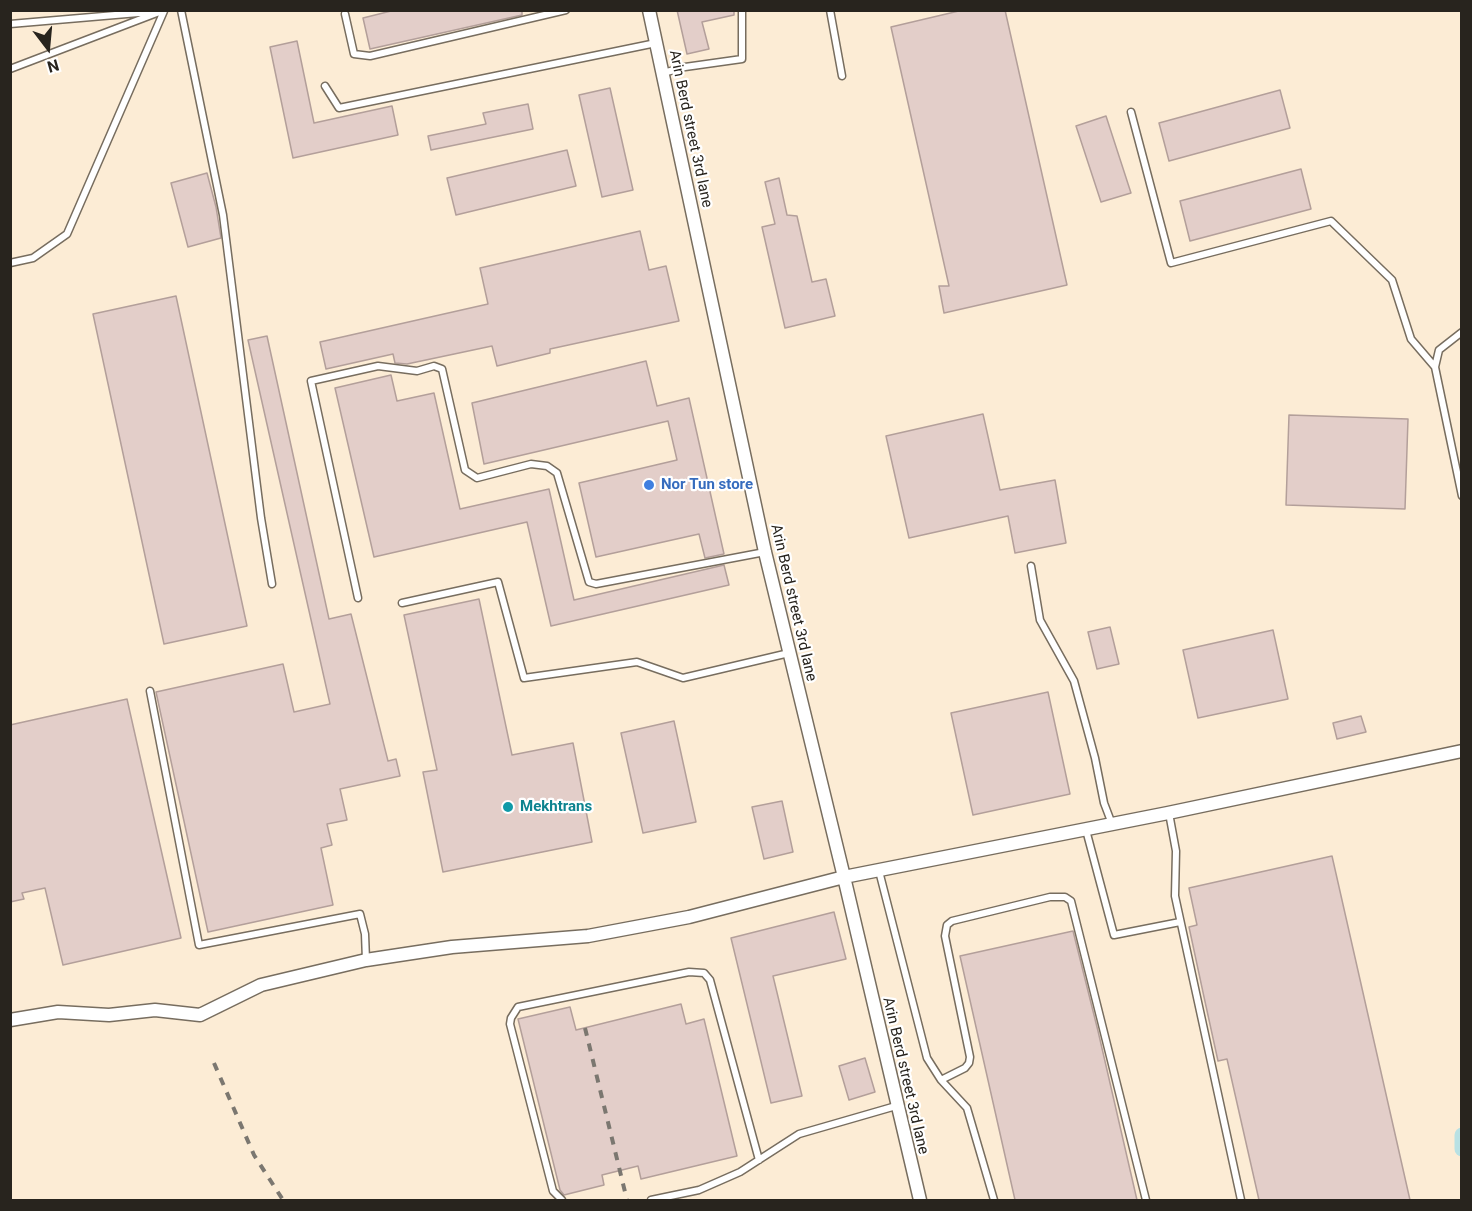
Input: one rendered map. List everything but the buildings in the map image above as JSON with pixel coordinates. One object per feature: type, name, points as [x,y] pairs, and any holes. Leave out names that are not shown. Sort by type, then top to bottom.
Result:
[{"type":"street","name":"Arin Berd street 3rd lane","points":[[649,10],[765,552],[920,1200]]},
{"type":"street","points":[[10,1020],[58,1012],[109,1015],[155,1010],[200,1015],[261,985],[366,960],[452,947],[588,936],[688,917],[844,877],[1086,830],[1461,750]]},
{"type":"lane","points":[[181,10],[223,215],[261,519],[272,584]]},
{"type":"lane","points":[[345,14],[354,54],[370,56],[566,10]]},
{"type":"lane","points":[[662,74],[685,67],[742,59],[742,10]]},
{"type":"lane","points":[[830,10],[842,76]]},
{"type":"lane","points":[[10,24],[163,11]]},
{"type":"lane","points":[[10,69],[163,11]]},
{"type":"lane","points":[[10,263],[33,258],[67,234],[163,11]]},
{"type":"lane","points":[[325,86],[339,108],[656,43]]},
{"type":"lane","points":[[1131,112],[1171,263],[1330,221],[1392,280],[1411,339],[1435,367]]},
{"type":"lane","points":[[1461,332],[1439,350],[1435,367],[1461,496]]},
{"type":"lane","points":[[358,598],[311,381],[378,366],[417,371],[434,366],[442,369],[465,470],[477,478],[531,464],[547,466],[557,473],[589,582],[596,584],[765,552]]},
{"type":"lane","points":[[1031,566],[1040,620],[1074,681],[1095,758],[1104,803],[1112,824]]},
{"type":"lane","points":[[402,603],[498,582],[524,678],[637,662],[683,678],[790,653]]},
{"type":"lane","points":[[150,691],[199,945],[360,914],[365,934],[366,960]]},
{"type":"lane","points":[[1168,813],[1176,851],[1174,896],[1241,1200]]},
{"type":"lane","points":[[1086,830],[1114,935],[1180,922]]},
{"type":"lane","points":[[879,870],[927,1058],[941,1080],[967,1108],[994,1200]]},
{"type":"lane","points":[[941,1080],[965,1068],[970,1057],[945,936],[947,925],[952,921],[1050,897],[1065,897],[1071,902],[1146,1200]]},
{"type":"lane","points":[[562,1200],[553,1191],[510,1024],[511,1018],[518,1007],[689,972],[704,973],[710,980],[759,1160]]},
{"type":"lane","points":[[651,1200],[699,1190],[740,1172],[799,1134],[896,1106]]},
{"type":"shaded area","points":[[10,11],[1461,11],[1461,1200],[11,1200]]},
{"type":"waterway","points":[[1462,1135],[1462,1149]]},
{"type":"railway","points":[[585,1028],[627,1200]]},
{"type":"railway","points":[[214,1063],[254,1155],[283,1200]]},
{"type":"place","name":"Nor Tun store","points":[[649,485]]},
{"type":"place","name":"Mekhtrans","points":[[508,807]]}]
